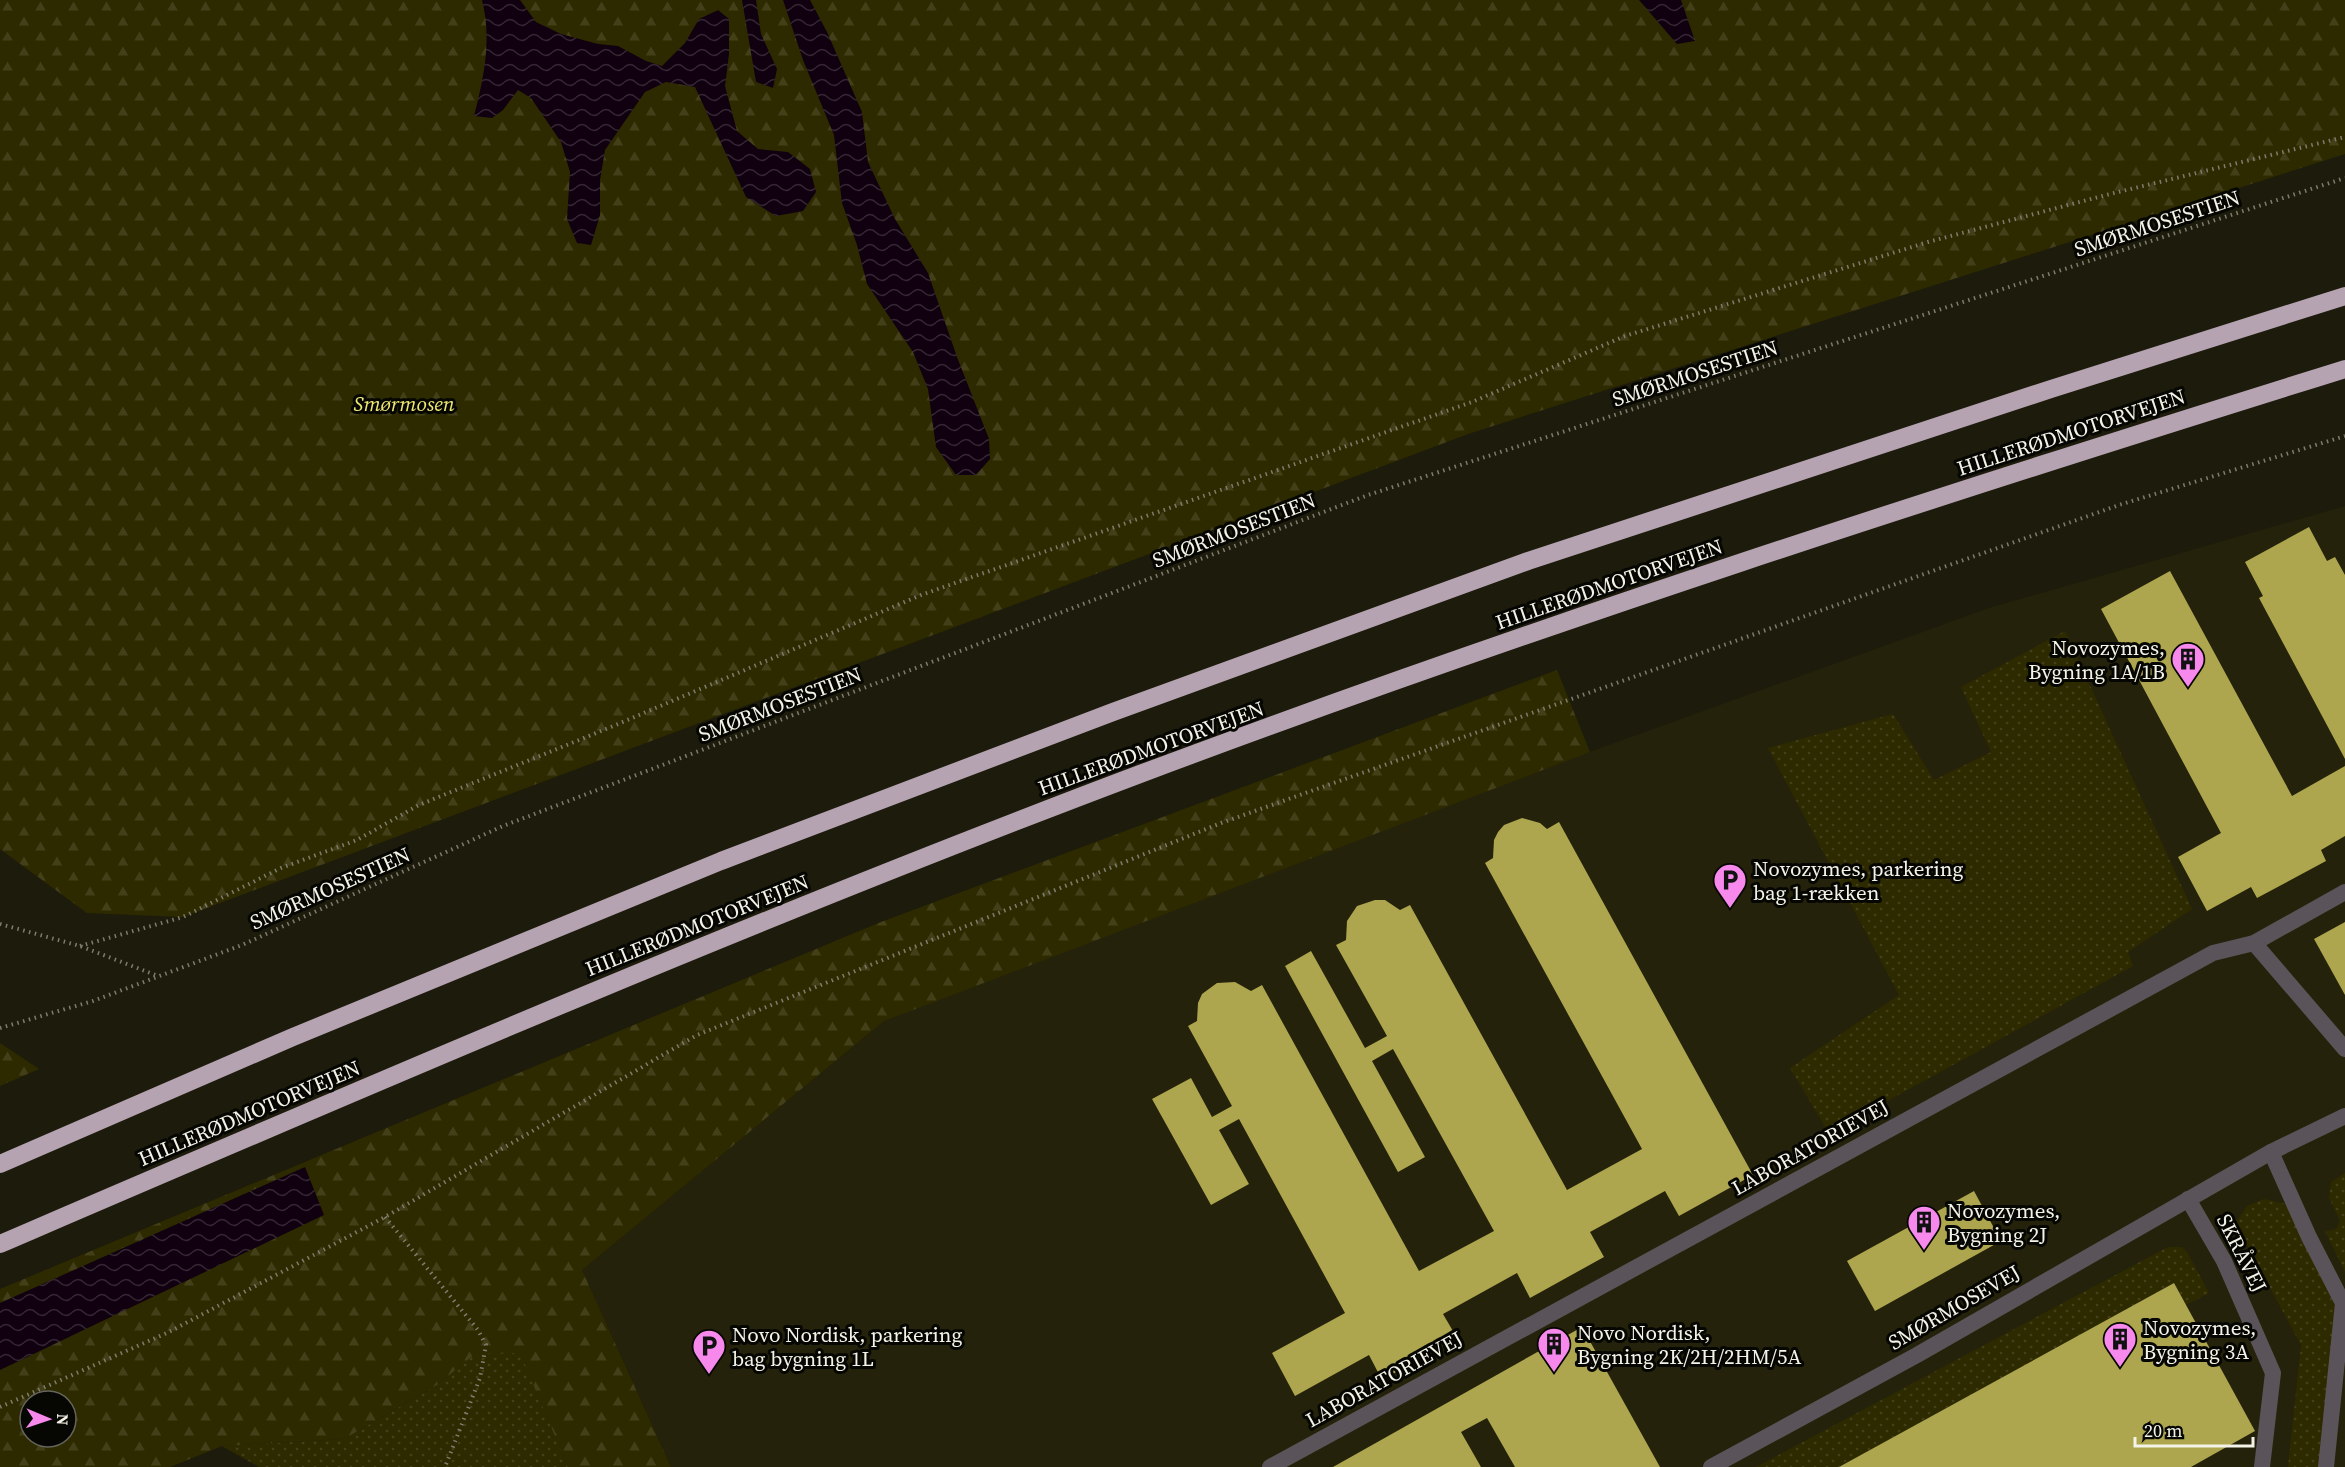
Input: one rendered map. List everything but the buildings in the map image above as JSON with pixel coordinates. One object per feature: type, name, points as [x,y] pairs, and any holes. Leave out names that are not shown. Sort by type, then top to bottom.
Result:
[{"type":"highway","points":[[0,1164],[293,1037],[721,861],[1124,708],[1528,561],[2345,296]]},
{"type":"highway","name":"HILLERØDMOTORVEJEN","points":[[0,1244],[326,1104],[763,921],[1140,774],[1550,626],[2073,454],[2345,369]]},
{"type":"lane","name":"LABORATORIEVEJ","points":[[1270,1467],[2213,953],[2254,943],[2345,892]]},
{"type":"lane","points":[[2254,943],[2345,1048]]},
{"type":"lane","name":"SMØRMOSEVEJ","points":[[1711,1467],[1917,1355],[2271,1152],[2345,1116]]},
{"type":"lane","points":[[2271,1152],[2308,1237],[2343,1303],[2326,1467]]},
{"type":"lane","name":"SKRÅVEJ","points":[[2188,1199],[2224,1261],[2273,1372],[2262,1463]]},
{"type":"lane","points":[[2247,1467],[2262,1463]]},
{"type":"path","points":[[80,946],[183,917],[282,868],[357,840],[419,805],[611,727],[921,595],[1472,402],[1625,336],[1731,301],[1928,242],[2110,194],[2345,137]]},
{"type":"path","name":"SMØRMOSESTIEN","points":[[0,1028],[93,1000],[242,945],[503,826],[1368,495],[2345,178]]},
{"type":"path","points":[[0,1407],[169,1332],[385,1217],[697,1035],[1221,823],[2119,505],[2345,436]]},
{"type":"path","points":[[0,924],[80,946],[158,976]]},
{"type":"path","points":[[385,1217],[478,1330],[486,1345],[480,1378],[445,1467]]},
{"type":"shaded area","points":[[2345,506],[2345,1467],[671,1467],[582,1270],[884,1021],[1267,868],[1989,608]]},
{"type":"green space","name":"Smørmosen","points":[[0,0],[2345,0],[2345,154],[1468,434],[183,917],[87,913],[0,849]]},
{"type":"green space","points":[[2065,631],[2192,909],[2128,952],[2133,966],[1829,1133],[1790,1068],[1899,995],[1768,748],[1893,714],[1934,780],[1991,752],[1961,687]]},
{"type":"green space","points":[[1557,670],[1590,752],[884,1021],[582,1270],[671,1467],[568,1467],[520,1353],[475,1354],[437,1385],[344,1439],[222,1446],[170,1467],[0,1467],[0,1289],[881,922]]},
{"type":"green space","points":[[0,1043],[39,1069],[0,1086]]},
{"type":"green space","points":[[2345,1173],[2345,1272],[2325,1231],[2336,1229],[2340,1221],[2329,1198],[2331,1182]]},
{"type":"green space","points":[[2264,1199],[2290,1205],[2338,1307],[2321,1467],[2288,1467],[2301,1345],[2243,1238],[2237,1221],[2247,1206]]},
{"type":"green space","points":[[2168,1247],[2182,1247],[2209,1293],[2186,1305],[2174,1283],[1839,1467],[1756,1467]]},
{"type":"green space","points":[[475,1353],[521,1353],[568,1467],[259,1467],[222,1446],[344,1439],[437,1385]]},
{"type":"water","points":[[482,0],[520,0],[536,22],[561,34],[598,44],[618,46],[646,61],[662,66],[685,43],[699,19],[718,10],[729,19],[729,54],[725,86],[737,131],[758,149],[788,152],[810,169],[816,192],[803,211],[776,216],[746,197],[695,87],[666,82],[645,92],[605,150],[600,180],[600,215],[591,245],[577,243],[567,219],[570,172],[561,142],[531,98],[518,90],[503,110],[492,118],[474,116],[486,58],[486,29]]},
{"type":"water","points":[[742,0],[756,0],[761,34],[777,69],[773,88],[756,82]]},
{"type":"water","points":[[783,0],[810,0],[827,32],[862,112],[868,162],[895,219],[928,273],[989,439],[990,459],[976,475],[956,475],[936,447],[928,389],[913,352],[867,284],[857,245],[842,203],[834,135],[803,60]]},
{"type":"water","points":[[1639,0],[1681,0],[1695,41],[1677,44]]},
{"type":"water","points":[[305,1167],[324,1215],[0,1370],[0,1303]]},
{"type":"place","name":"Novozymes, Bygning 1A/1B","points":[[2188,688]]},
{"type":"place","name":"Novozymes, parkering bag 1-rækken","points":[[1730,909]]},
{"type":"place","name":"Novozymes, Bygning 2J","points":[[1924,1251]]},
{"type":"place","name":"Novozymes, Bygning 3A","points":[[2120,1368]]},
{"type":"place","name":"Novo Nordisk, Bygning 2K/2H/2HM/5A","points":[[1554,1373]]},
{"type":"place","name":"Novo Nordisk, parkering bag bygning 1L","points":[[709,1375]]}]
